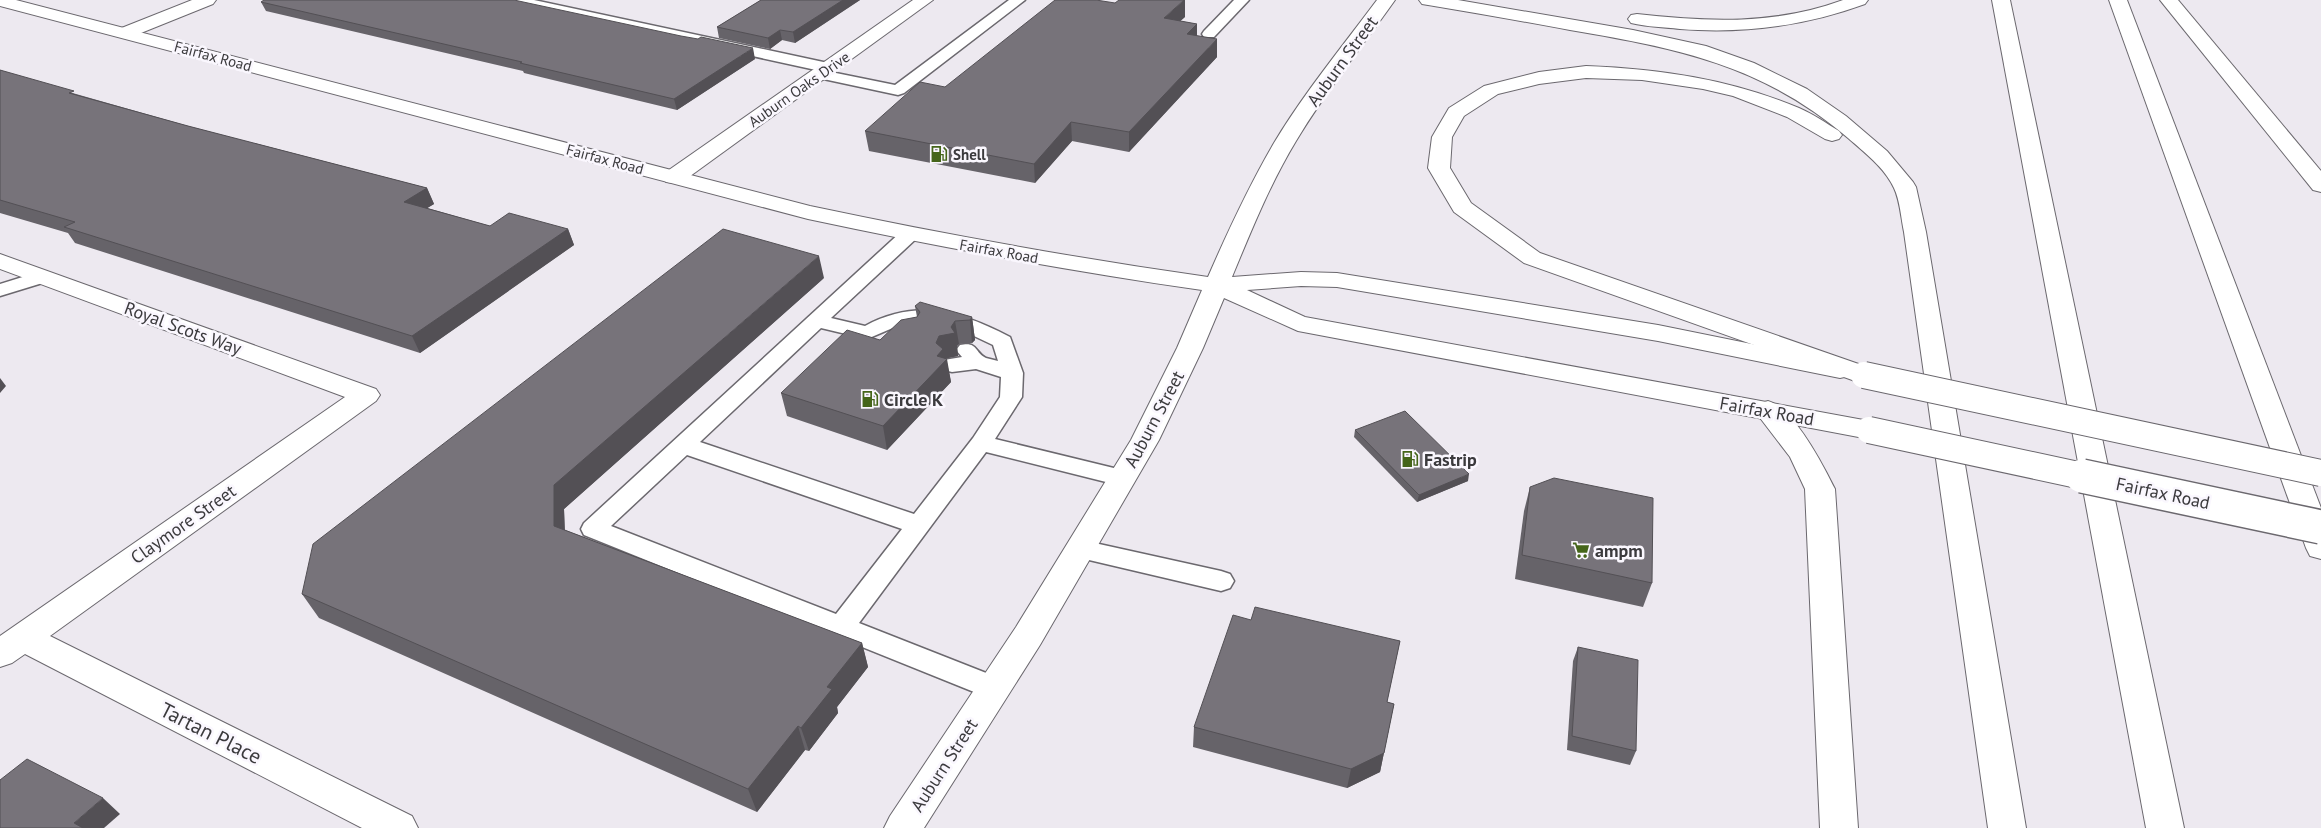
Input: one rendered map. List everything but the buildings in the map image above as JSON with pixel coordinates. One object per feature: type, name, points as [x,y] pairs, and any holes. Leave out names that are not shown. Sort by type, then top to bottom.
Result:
[{"type":"main road","points":[[125,33],[207,0]]},
{"type":"main road","name":"Auburn Oaks Drive","points":[[674,177],[924,0]]},
{"type":"main road","name":"Auburn Street","points":[[903,828],[1082,549],[1145,440],[1186,356],[1250,207],[1286,142],[1323,85],[1386,0]]},
{"type":"main road","points":[[1428,0],[1633,35],[1700,50],[1748,67],[1800,93],[1839,120],[1880,155],[1905,187],[1915,232],[1982,676],[2007,828]]},
{"type":"main road","points":[[1509,0],[1664,23],[1730,27],[1787,22],[1828,13],[1859,0]]},
{"type":"main road","points":[[2001,0],[2165,828]]},
{"type":"main road","points":[[2118,0],[2321,548]]},
{"type":"main road","points":[[2169,0],[2321,185]]},
{"type":"main road","name":"Fairfax Road","points":[[0,1],[808,212],[910,234],[1070,264],[1216,286],[1301,279],[1337,280],[1658,333],[2321,473]]},
{"type":"main road","points":[[1864,375],[1532,258],[1462,207],[1438,168],[1442,137],[1456,112],[1491,90],[1539,78],[1596,73],[1642,74],[1703,83],[1740,92],[1794,113],[1839,139],[1869,166],[1915,232]]},
{"type":"main road","name":"Royal Scots Way","points":[[0,261],[366,395]]},
{"type":"main road","name":"Fairfax Road","points":[[1216,286],[1298,323],[1869,430],[2321,527]]},
{"type":"main road","name":"Claymore Street","points":[[12,646],[366,395]]},
{"type":"main road","points":[[1768,410],[1802,454],[1820,489],[1839,828]]},
{"type":"main road","name":"Tartan Place","points":[[12,646],[399,828]]},
{"type":"lane","points":[[516,0],[824,71],[898,90],[1018,0]]},
{"type":"lane","points":[[1209,34],[1242,0]]},
{"type":"lane","points":[[910,234],[593,529],[994,688]]},
{"type":"lane","points":[[0,290],[42,277]]},
{"type":"lane","points":[[841,627],[981,443],[1010,397],[1012,373],[1003,342],[976,327],[923,314],[895,319],[867,333]]},
{"type":"lane","points":[[816,321],[867,333],[912,335]]},
{"type":"lane","points":[[867,333],[891,345]]},
{"type":"lane","points":[[966,359],[1012,373]]},
{"type":"lane","points":[[981,443],[1122,478]]},
{"type":"lane","points":[[683,445],[919,525]]},
{"type":"lane","points":[[1082,549],[1222,581]]},
{"type":"place","name":"Shell","points":[[939,154]]},
{"type":"place","name":"Circle K","points":[[870,399]]},
{"type":"place","name":"Fastrip","points":[[1410,459]]},
{"type":"place","name":"ampm","points":[[1581,550]]}]
